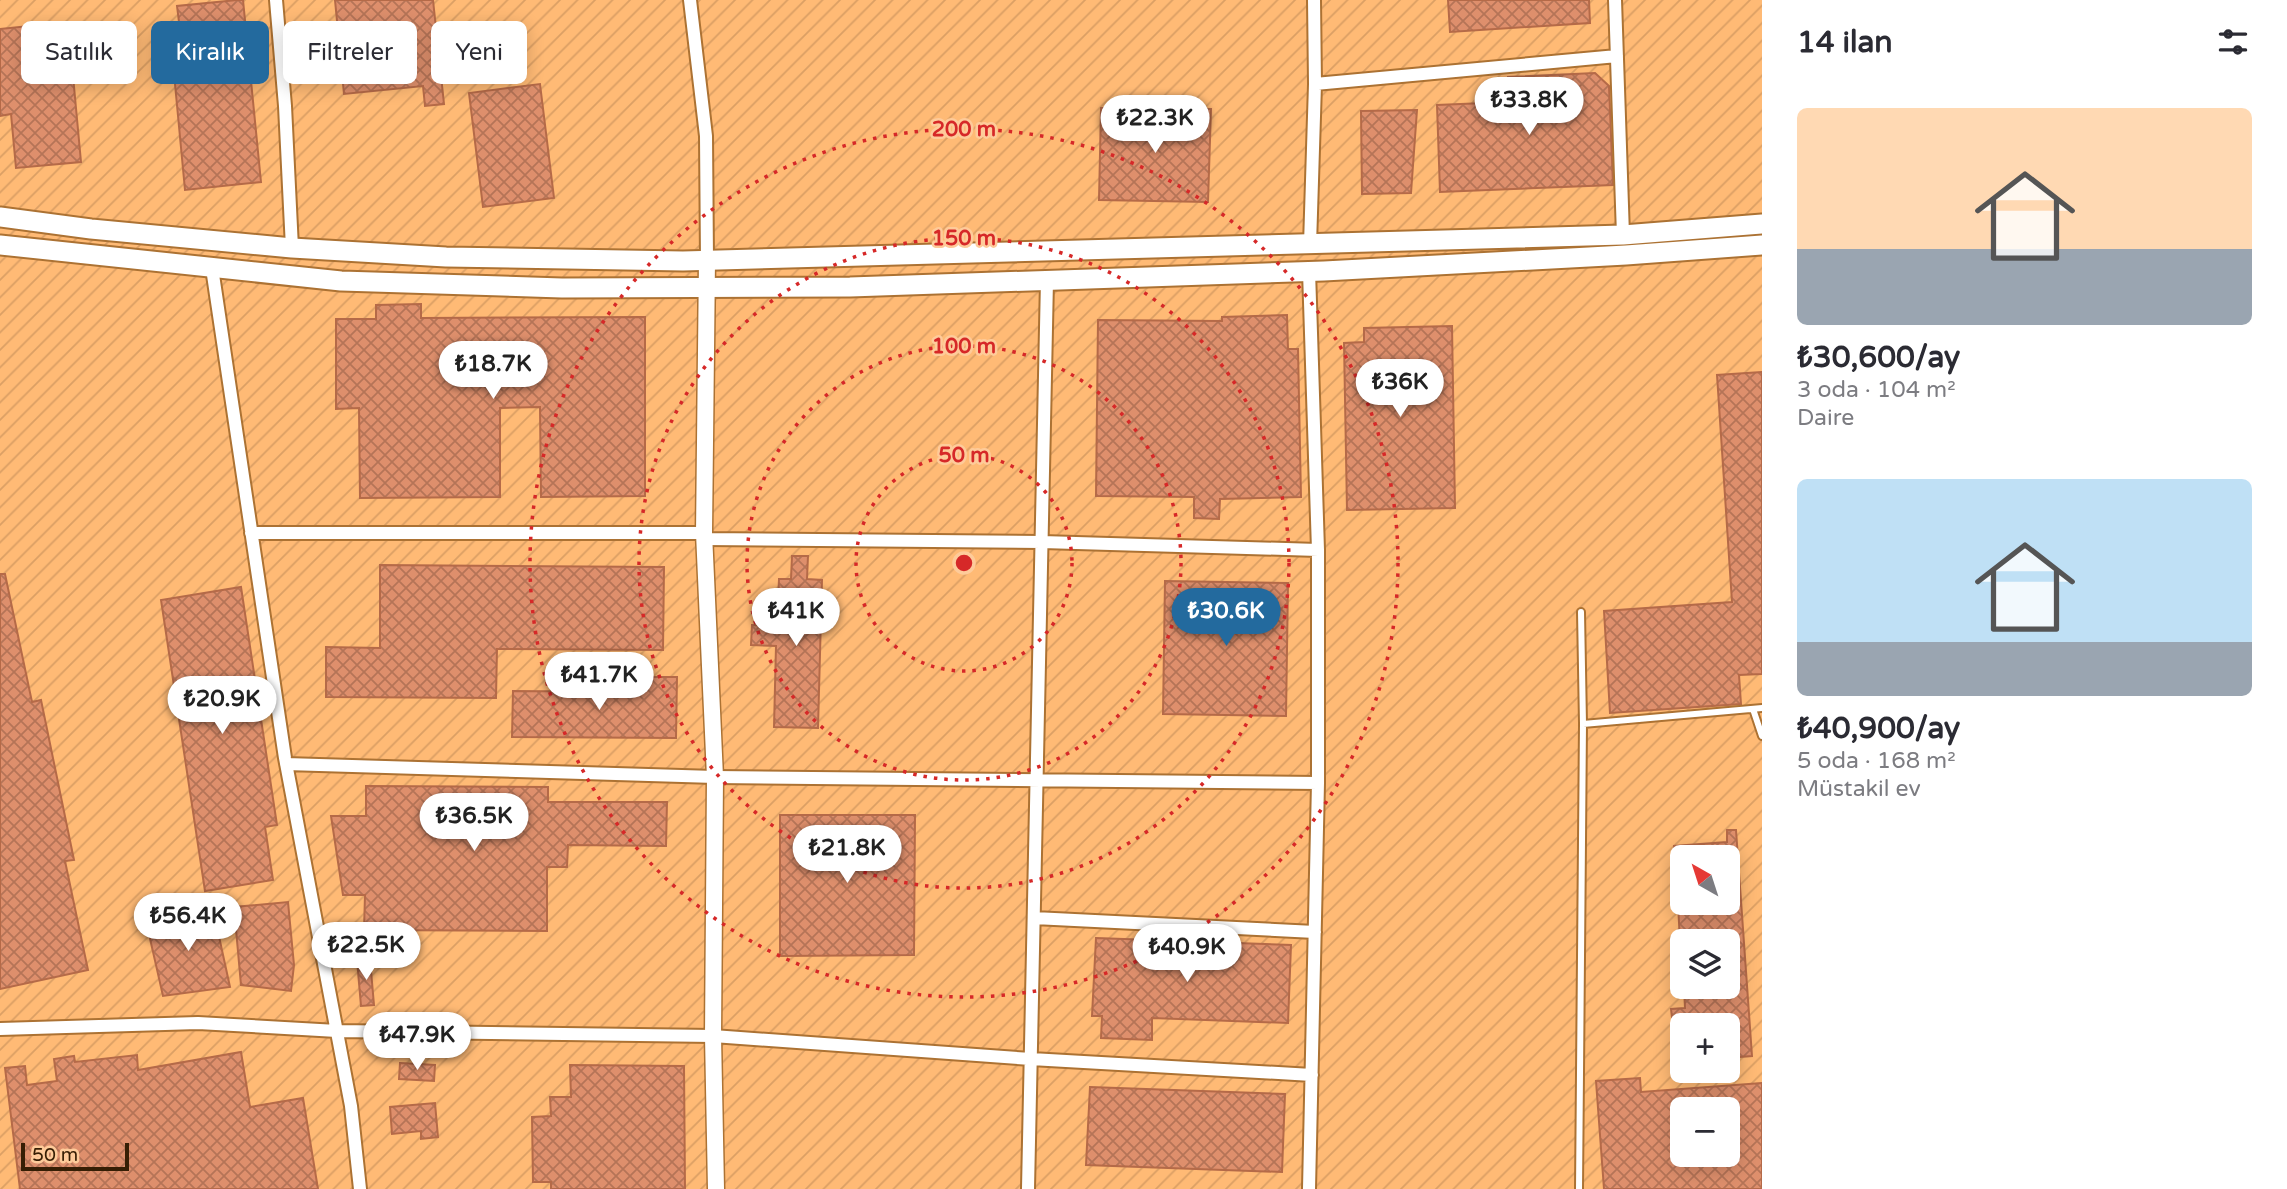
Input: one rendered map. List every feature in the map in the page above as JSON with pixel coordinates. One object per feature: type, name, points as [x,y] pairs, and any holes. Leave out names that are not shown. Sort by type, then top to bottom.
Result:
[{"type":"main road","points":[[0,217],[92,229],[292,248],[446,257],[707,260],[1623,235],[1762,224]]},
{"type":"main road","points":[[0,244],[341,281],[562,288],[850,287],[1309,271],[1626,255],[1762,245]]},
{"type":"street","points":[[276,0],[285,106],[292,248]]},
{"type":"street","points":[[690,0],[706,136],[704,536],[715,777],[713,1036],[716,1189]]},
{"type":"street","points":[[1310,245],[1315,84],[1314,0]]},
{"type":"street","points":[[1615,0],[1623,235]]},
{"type":"street","points":[[1315,84],[1617,56]]},
{"type":"street","points":[[212,268],[286,764],[351,1106],[360,1189]]},
{"type":"street","points":[[1309,271],[1318,550],[1318,783],[1309,1189]]},
{"type":"street","points":[[1028,1189],[1047,280]]},
{"type":"street","points":[[251,533],[704,536],[1318,550]]},
{"type":"street","points":[[286,764],[715,777],[1318,783]]},
{"type":"street","points":[[1034,918],[1315,932]]},
{"type":"street","points":[[0,1029],[198,1023],[337,1031],[713,1036],[1031,1059],[1312,1075]]},
{"type":"lane","points":[[1579,1189],[1583,724],[1581,612]]},
{"type":"lane","points":[[1583,724],[1762,708]]},
{"type":"lane","points":[[1753,709],[1762,736]]},
{"type":"shaded area","points":[[0,0],[1762,0],[1762,1189],[0,1189]]},
{"type":"building","points":[[243,0],[245,21],[179,21],[177,6]]},
{"type":"building","points":[[335,0],[433,0],[435,21],[431,21],[431,84],[442,84],[444,104],[425,106],[423,86],[344,94],[343,84],[417,84],[417,21],[337,21]]},
{"type":"building","points":[[1448,0],[1589,0],[1590,23],[1450,32]]},
{"type":"building","points":[[21,27],[21,84],[74,84],[81,162],[16,168],[11,114],[0,116],[0,29]]},
{"type":"building","points":[[1595,73],[1609,86],[1613,185],[1440,192],[1437,105],[1509,102],[1508,77]]},
{"type":"building","points":[[175,84],[251,84],[261,182],[185,190]]},
{"type":"building","points":[[540,84],[554,198],[483,207],[469,93]]},
{"type":"building","points":[[1101,108],[1211,109],[1208,202],[1099,200]]},
{"type":"building","points":[[1417,110],[1411,193],[1362,194],[1361,111]]},
{"type":"building","points":[[421,304],[421,318],[645,317],[645,496],[541,497],[540,407],[500,408],[500,497],[360,498],[359,408],[336,409],[336,319],[376,319],[376,305]]},
{"type":"building","points":[[1287,315],[1288,349],[1298,349],[1301,497],[1220,499],[1219,519],[1194,518],[1194,497],[1096,496],[1098,320],[1222,321],[1222,317]]},
{"type":"building","points":[[1452,326],[1455,508],[1347,510],[1344,343],[1364,342],[1364,328]]},
{"type":"building","points":[[1762,372],[1762,674],[1739,675],[1741,704],[1610,713],[1604,611],[1732,602],[1717,375]]},
{"type":"building","points":[[792,556],[808,556],[807,579],[822,580],[818,728],[774,727],[776,646],[751,645],[752,625],[777,626],[779,579],[791,579]]},
{"type":"building","points":[[380,565],[664,567],[663,650],[497,649],[496,698],[326,697],[326,647],[380,648]]},
{"type":"building","points":[[0,574],[5,574],[32,702],[41,700],[74,860],[65,861],[88,970],[0,989]]},
{"type":"building","points":[[1165,581],[1288,583],[1286,716],[1163,714]]},
{"type":"building","points":[[241,587],[277,825],[265,827],[273,880],[205,891],[161,600]]},
{"type":"building","points":[[640,677],[677,677],[676,738],[512,737],[513,691],[639,692]]},
{"type":"building","points":[[366,786],[548,787],[548,802],[667,802],[666,846],[568,845],[567,867],[547,867],[547,931],[364,930],[365,895],[343,895],[331,816],[366,816]]},
{"type":"building","points":[[780,815],[915,815],[914,955],[780,956]]},
{"type":"building","points":[[1727,830],[1736,830],[1737,845],[1687,845],[1727,842]]},
{"type":"building","points":[[1740,886],[1752,1056],[1740,1057],[1740,1013],[1671,1013],[1671,1009],[1685,1008],[1685,999],[1740,999],[1740,929],[1679,929],[1679,915],[1740,915]]},
{"type":"building","points":[[288,902],[294,965],[291,991],[241,985],[234,907]]},
{"type":"building","points":[[213,909],[230,987],[163,996],[146,921]]},
{"type":"building","points":[[1096,938],[1291,945],[1288,1023],[1152,1018],[1152,1040],[1101,1038],[1102,1016],[1092,1016]]},
{"type":"building","points":[[370,959],[374,1005],[361,1006],[357,960]]},
{"type":"building","points":[[241,1052],[250,1107],[303,1098],[318,1189],[20,1189],[5,1068],[25,1066],[27,1085],[57,1081],[54,1059],[74,1056],[75,1062],[137,1055],[138,1070]]},
{"type":"building","points":[[400,1063],[435,1065],[434,1081],[399,1079]]},
{"type":"building","points":[[570,1065],[684,1066],[685,1189],[551,1189],[551,1182],[533,1182],[532,1117],[551,1116],[550,1097],[571,1097]]},
{"type":"building","points":[[1640,1078],[1641,1092],[1762,1083],[1762,1189],[1604,1189],[1596,1081]]},
{"type":"building","points":[[1090,1087],[1285,1094],[1282,1172],[1086,1165]]},
{"type":"building","points":[[435,1103],[438,1137],[421,1139],[421,1131],[392,1134],[390,1107]]}]
